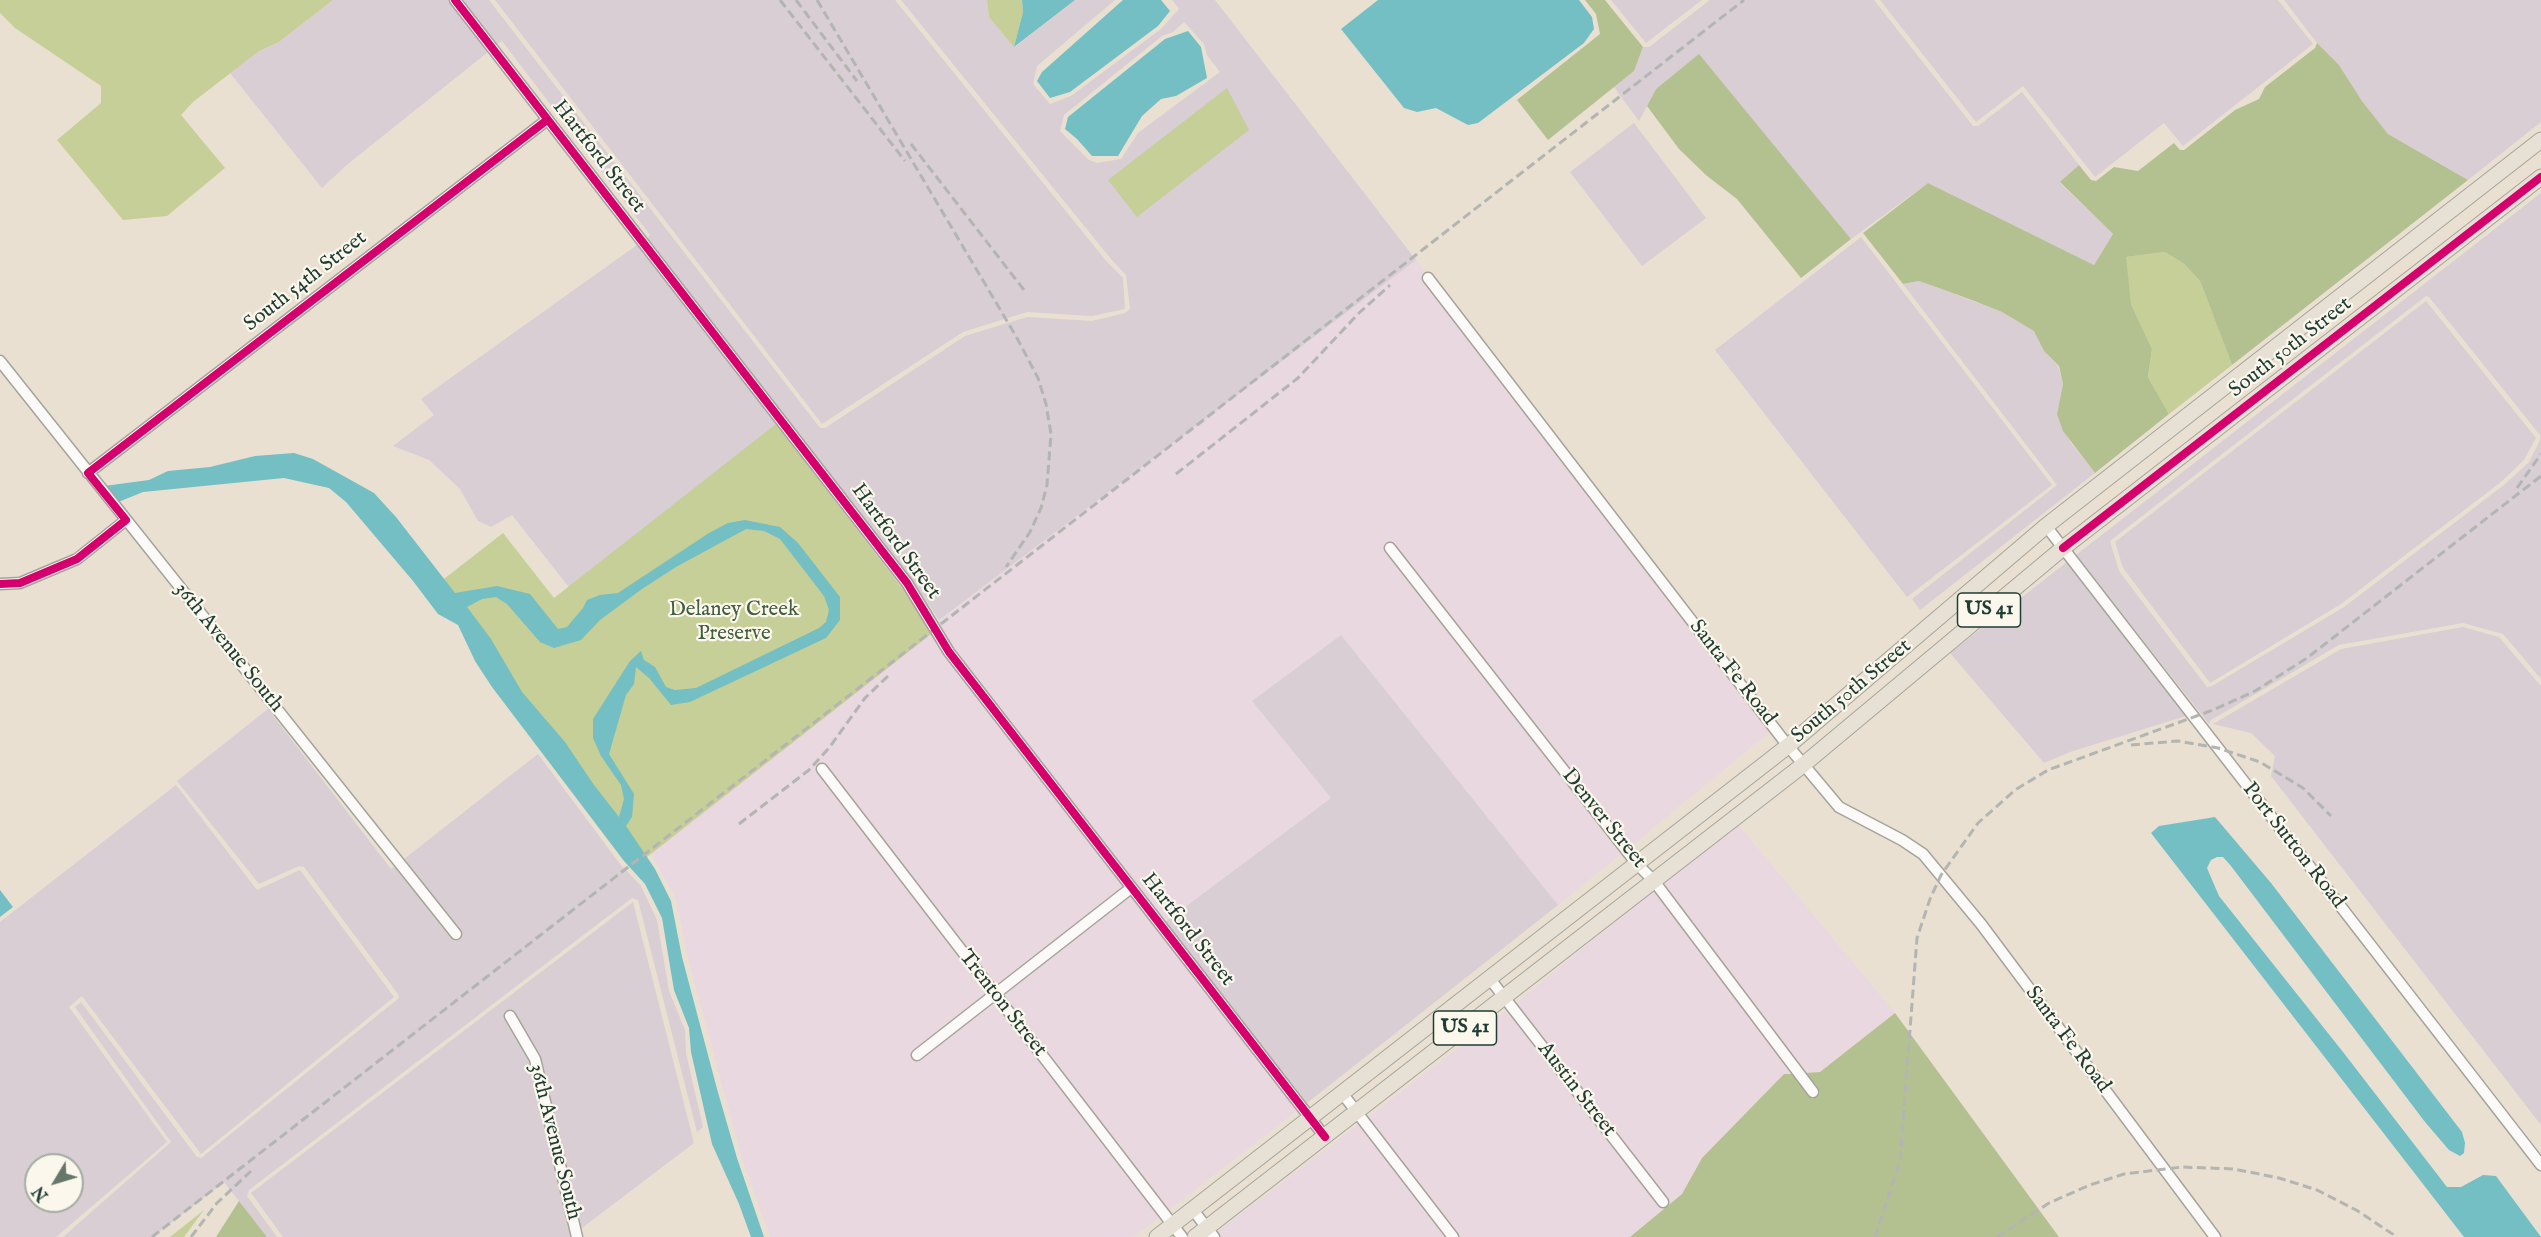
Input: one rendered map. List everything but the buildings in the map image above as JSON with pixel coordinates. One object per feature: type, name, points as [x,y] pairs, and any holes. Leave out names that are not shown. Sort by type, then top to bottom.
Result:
[{"type":"main road","name":"South 50th Street","points":[[1157,1237],[1178,1231],[1193,1210],[1788,746],[2046,526],[2541,140]]},
{"type":"main road","name":"South 50th Street","points":[[1205,1234],[1325,1137],[1803,765],[2063,548],[2541,177]]},
{"type":"street","name":"Hartford Street","points":[[455,0],[907,583],[949,652],[1325,1137]]},
{"type":"street","name":"South 54th Street","points":[[88,473],[547,120]]},
{"type":"street","name":"Santa Fe Road","points":[[1428,278],[1803,765],[1839,807],[1902,840],[1923,854],[1981,924],[2216,1237]]},
{"type":"street","name":"36th Avenue South","points":[[0,361],[456,934]]},
{"type":"street","points":[[0,584],[20,583],[77,559],[126,520]]},
{"type":"street","name":"Port Sutton Road","points":[[2046,526],[2541,1165]]},
{"type":"street","name":"Denver Street","points":[[1390,548],[1636,864],[1654,881],[1813,1092]]},
{"type":"street","name":"Trenton Street","points":[[822,769],[1178,1231]]},
{"type":"street","points":[[918,1055],[1131,888]]},
{"type":"street","name":"Austin Street","points":[[1490,979],[1663,1202]]},
{"type":"street","name":"36th Avenue South","points":[[510,1016],[535,1059],[577,1237]]},
{"type":"street","points":[[1342,1093],[1453,1237]]},
{"type":"street","points":[[1193,1210],[1205,1234]]},
{"type":"shaded area","points":[[333,0],[448,0],[488,52],[349,163],[322,188],[230,73],[259,51],[279,42]]},
{"type":"shaded area","points":[[462,0],[489,0],[820,428],[825,428],[965,336],[1027,317],[1092,321],[1125,313],[1130,309],[1126,275],[901,0],[987,0],[989,17],[1015,47],[1075,0],[1115,0],[1037,66],[1033,84],[1050,104],[1071,96],[1161,29],[1179,9],[1172,0],[1215,0],[1416,260],[939,620],[912,580],[647,239],[650,235],[502,41],[497,45]],"holes":[[[1184,22],[1204,44],[1207,55],[1220,72],[1138,133],[1121,159],[1097,163],[1089,160],[1060,131],[1064,115],[1162,36],[1173,32]]]},
{"type":"shaded area","points":[[495,0],[895,0],[1107,262],[1123,278],[1125,309],[1092,316],[1027,312],[963,332],[822,424]]},
{"type":"shaded area","points":[[1611,0],[1702,0],[1646,43]]},
{"type":"shaded area","points":[[1710,0],[1874,0],[1973,126],[1978,126],[2022,92],[2079,165],[2060,183],[2113,234],[2094,265],[1928,183],[1851,239],[1699,55],[1656,89],[1639,121],[1614,87],[1634,71],[1643,47],[1649,47]]},
{"type":"shaded area","points":[[1880,0],[2278,0],[2313,44],[2183,146],[2164,123],[2095,177],[2023,86],[1976,122]]},
{"type":"shaded area","points":[[2284,0],[2541,0],[2541,122],[2468,180],[2388,134],[2362,101],[2339,65],[2317,43]]},
{"type":"shaded area","points":[[1634,123],[1706,218],[1642,266],[1570,172]]},
{"type":"shaded area","points":[[2541,193],[2541,679],[2503,634],[2463,623],[2339,645],[2211,720],[2209,724],[2076,555]],"holes":[[[2426,296],[2540,435],[2540,440],[2529,462],[2504,485],[2344,607],[2207,687],[2119,571],[2110,541]]]},
{"type":"shaded area","points":[[1861,237],[2052,485],[1907,597],[1715,350]]},
{"type":"shaded area","points":[[637,245],[783,433],[572,591],[512,515],[491,527],[478,521],[460,489],[429,460],[393,446],[434,415],[421,399]]},
{"type":"shaded area","points":[[1416,260],[1426,273],[1421,277],[1770,732],[1630,847],[1392,541],[1383,548],[1621,854],[1558,905],[1341,635],[1252,701],[1331,798],[1165,922],[954,648],[937,622]]},
{"type":"shaded area","points":[[1919,281],[2002,312],[2035,331],[2044,351],[2058,366],[2063,384],[2057,414],[2071,443],[2095,473],[1920,610],[1912,599],[2057,485],[1903,284]]},
{"type":"shaded area","points":[[2426,301],[2536,438],[2524,460],[2501,482],[2341,604],[2210,683],[2123,568],[2115,542]]},
{"type":"shaded area","points":[[2067,562],[2186,716],[2070,752],[2044,763],[1950,653]]},
{"type":"shaded area","points":[[2463,627],[2499,637],[2541,686],[2541,1125],[2271,776],[2275,756],[2251,733],[2213,724],[2341,649]]},
{"type":"shaded area","points":[[928,629],[944,655],[1124,888],[997,988],[823,762],[815,769],[987,995],[910,1054],[916,1062],[994,1003],[1160,1217],[1133,1237],[770,1237],[741,1156],[687,955],[676,899],[650,852]]},
{"type":"shaded area","points":[[1341,635],[1558,905],[1307,1103],[1165,922],[1331,798],[1252,701]]},
{"type":"shaded area","points":[[268,709],[391,869],[395,866],[455,942],[463,935],[404,859],[538,754],[620,864],[641,886],[657,920],[669,991],[685,1030],[686,1053],[703,1127],[697,1132],[638,900],[632,898],[249,1190],[247,1196],[277,1237],[267,1237],[224,1182],[153,1237],[63,1237],[171,1142],[75,1007],[81,1002],[197,1157],[201,1158],[399,998],[304,867],[299,866],[259,884],[177,781]]},
{"type":"shaded area","points":[[176,785],[257,890],[300,870],[394,997],[201,1154],[82,996],[69,1007],[167,1142],[56,1237],[0,1237],[0,922]]},
{"type":"shaded area","points":[[1737,823],[1895,1013],[1820,1072],[1806,1073],[1663,883]]},
{"type":"shaded area","points":[[1654,890],[1792,1074],[1784,1074],[1702,1157],[1682,1194],[1630,1237],[1461,1237],[1368,1117],[1507,1010],[1661,1209],[1670,1202],[1516,1003]]},
{"type":"shaded area","points":[[1130,896],[1298,1110],[1169,1210],[1003,996]]},
{"type":"shaded area","points":[[633,902],[694,1143],[570,1237],[283,1237],[251,1193]]},
{"type":"shaded area","points":[[1359,1124],[1446,1237],[1221,1237],[1217,1232]]},
{"type":"green space","points":[[0,0],[333,0],[279,42],[259,51],[193,102],[181,115],[225,168],[167,216],[123,220],[57,140],[101,103],[101,86],[15,28],[0,13]]},
{"type":"green space","points":[[987,0],[1022,0],[1023,12],[1014,47],[989,17]]},
{"type":"green space","points":[[1585,0],[1605,0],[1643,47],[1634,71],[1548,140],[1517,100],[1600,34],[1596,14]]},
{"type":"green space","points":[[2317,43],[2339,65],[2362,101],[2388,134],[2468,180],[2232,365],[2200,281],[2184,264],[2165,252],[2126,257],[2131,304],[2152,349],[2148,377],[2169,414],[2095,473],[2063,431],[2057,414],[2063,384],[2059,366],[2044,351],[2034,331],[2002,312],[1919,281],[1903,284],[1863,233],[1928,183],[2094,265],[2113,234],[2060,182],[2079,165],[2091,180],[2096,181],[2114,167],[2138,171],[2174,143],[2180,150],[2184,150],[2235,110],[2259,99],[2265,87],[2315,48]]},
{"type":"green space","points":[[1699,54],[1851,239],[1801,278],[1737,199],[1707,176],[1679,149],[1647,106],[1656,89]]},
{"type":"green space","points":[[1227,88],[1249,130],[1137,217],[1108,180]]},
{"type":"green space","points":[[2165,252],[2184,264],[2200,281],[2232,365],[2169,414],[2148,377],[2152,349],[2131,304],[2125,257]]},
{"type":"green space","name":"Delaney Creek Preserve","points":[[776,424],[935,631],[642,861],[431,589],[503,533],[554,598]]},
{"type":"green space","points":[[1895,1013],[2059,1237],[1630,1237],[1682,1194],[1702,1158],[1784,1074],[1792,1074],[1812,1099],[1820,1093],[1806,1073],[1820,1072]]},
{"type":"green space","points":[[239,1201],[267,1237],[216,1237]]},
{"type":"green space","points":[[204,1210],[184,1237],[170,1237]]},
{"type":"water","points":[[1022,0],[1075,0],[1014,47],[1023,12]]},
{"type":"water","points":[[1123,0],[1161,0],[1170,11],[1158,26],[1070,92],[1050,98],[1037,81],[1042,72]]},
{"type":"water","points":[[1378,0],[1579,0],[1592,17],[1594,29],[1584,43],[1478,123],[1468,125],[1436,108],[1417,112],[1404,108],[1341,29]]},
{"type":"water","points":[[1188,31],[1201,47],[1207,78],[1176,96],[1161,99],[1142,116],[1118,156],[1092,156],[1065,129],[1068,117],[1165,39]]},
{"type":"water","points":[[294,453],[313,459],[374,493],[396,517],[455,593],[497,586],[530,594],[558,629],[567,627],[587,600],[600,595],[618,593],[709,533],[728,523],[745,520],[780,527],[798,543],[840,597],[840,620],[826,638],[690,702],[671,705],[649,678],[636,667],[634,684],[626,695],[609,754],[634,794],[632,817],[626,826],[655,869],[671,901],[682,957],[717,1089],[737,1158],[764,1237],[751,1237],[712,1144],[691,1052],[689,1028],[674,990],[662,918],[645,884],[624,861],[492,687],[475,661],[458,625],[438,614],[346,502],[329,488],[284,478],[143,492],[116,503],[104,486],[149,480],[168,471],[210,467],[255,456]],"holes":[[[746,529],[764,531],[780,539],[824,596],[829,610],[826,622],[819,628],[696,688],[675,690],[666,687],[655,667],[644,660],[641,651],[630,661],[593,719],[593,738],[601,756],[621,785],[624,799],[619,817],[565,742],[522,692],[491,639],[467,607],[482,599],[496,597],[507,604],[540,642],[554,648],[581,640],[600,620],[676,567]]]},
{"type":"water","points":[[2215,817],[2271,883],[2462,1132],[2465,1143],[2464,1153],[2460,1156],[2449,1150],[2425,1122],[2223,857],[2211,860],[2207,868],[2219,896],[2447,1187],[2461,1187],[2483,1175],[2496,1176],[2541,1237],[2464,1237],[2151,833],[2159,826]]},
{"type":"water","points":[[0,890],[13,907],[0,917]]},
{"type":"railway","points":[[780,0],[905,161]]},
{"type":"railway","points":[[796,0],[857,81]]},
{"type":"railway","points":[[817,0],[1017,338],[1038,378],[1046,404],[1051,434],[1047,485],[1041,508],[1030,532],[1006,567]]},
{"type":"railway","points":[[152,1237],[1744,0]]},
{"type":"railway","points":[[911,144],[1024,290]]},
{"type":"railway","points":[[1176,474],[1298,378],[1359,313],[1390,285]]},
{"type":"railway","points":[[2517,488],[2541,454]]},
{"type":"railway","points":[[1875,1237],[1900,1161],[1917,938],[1941,875],[1978,823],[2015,790],[2048,770],[2213,710],[2255,691],[2307,658],[2541,476]]},
{"type":"railway","points":[[739,824],[809,770],[829,748],[865,698],[888,676]]},
{"type":"railway","points":[[2131,745],[2178,741],[2218,748],[2260,762],[2303,788],[2331,816]]},
{"type":"railway","points":[[1997,1237],[2049,1203],[2090,1185],[2124,1174],[2182,1167],[2234,1169],[2279,1178],[2317,1190],[2358,1211],[2397,1237]]},
{"type":"railway","points":[[191,1237],[217,1203],[251,1171]]},
{"type":"cycle path","points":[[455,0],[907,583],[949,652],[1325,1137]]},
{"type":"cycle path","points":[[0,584],[20,583],[77,559],[126,520],[88,473],[547,120]]},
{"type":"cycle path","points":[[2063,548],[2541,177]]}]
